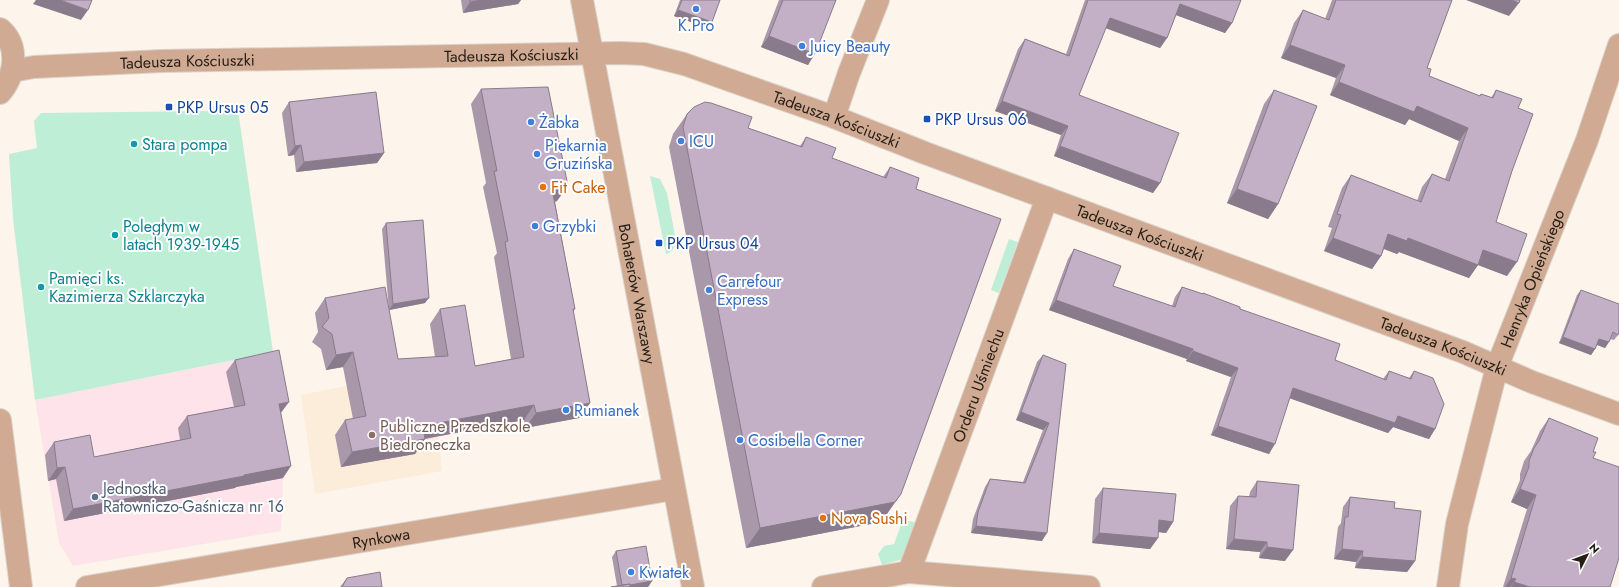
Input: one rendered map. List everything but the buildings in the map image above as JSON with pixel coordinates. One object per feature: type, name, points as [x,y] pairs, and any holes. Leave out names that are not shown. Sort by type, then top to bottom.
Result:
[{"type":"street","name":"Bohaterów Warszawy","points":[[582,0],[693,587]]},
{"type":"street","points":[[834,117],[849,72],[878,0]]},
{"type":"street","points":[[0,29],[5,33],[13,52],[12,71],[7,85],[0,94]]},
{"type":"street","name":"Henryka Opieńskiego","points":[[1448,587],[1457,524],[1497,367],[1582,152],[1619,45]]},
{"type":"street","name":"Tadeusza Kościuszki","points":[[12,71],[34,68],[169,61],[620,53],[644,54],[684,64],[834,117],[1047,198],[1463,352],[1532,382],[1619,414]]},
{"type":"street","name":"Orderu Uśmiechu","points":[[909,572],[1047,198]]},
{"type":"street","points":[[0,420],[22,587]]},
{"type":"street","name":"Rynkowa","points":[[87,587],[674,489]]},
{"type":"street","points":[[823,587],[909,572],[1088,587]]},
{"type":"shaded area","points":[[273,352],[283,478],[281,531],[73,566],[59,543],[35,400]]},
{"type":"shaded area","name":"Publiczne Przedszkole Biedroneczka","points":[[416,372],[434,399],[442,471],[315,494],[301,395]]},
{"type":"green space","points":[[237,103],[273,352],[35,400],[13,219],[9,154],[37,148],[34,121],[41,113],[208,111],[210,108]]},
{"type":"green space","points":[[650,176],[660,179],[667,193],[676,241],[673,249],[666,254]]},
{"type":"green space","points":[[1009,239],[1018,242],[999,293],[991,290]]},
{"type":"green space","points":[[903,519],[916,523],[903,559],[882,565],[878,554],[884,546],[894,544]]},
{"type":"place","name":"K.Pro","points":[[696,9]]},
{"type":"place","name":"Juicy Beauty","points":[[802,46]]},
{"type":"place","name":"PKP Ursus 05","points":[[169,107]]},
{"type":"place","name":"PKP Ursus 06","points":[[927,119]]},
{"type":"place","name":"Żabka","points":[[531,122]]},
{"type":"place","name":"ICU","points":[[681,141]]},
{"type":"place","name":"Stara pompa","points":[[134,144]]},
{"type":"place","name":"Piekarnia Gruzińska","points":[[537,154]]},
{"type":"place","name":"Fit Cake","points":[[543,187]]},
{"type":"place","name":"Grzybki","points":[[535,226]]},
{"type":"place","name":"Poległym w latach 1939-1945","points":[[115,235]]},
{"type":"place","name":"PKP Ursus 04","points":[[659,243]]},
{"type":"place","name":"Pamięci ks. Kazimierza Szklarczyka","points":[[41,287]]},
{"type":"place","name":"Carrefour Express","points":[[709,290]]},
{"type":"place","name":"Rumianek","points":[[566,410]]},
{"type":"place","name":"Publiczne Przedszkole Biedroneczka","points":[[372,435]]},
{"type":"place","name":"Cosibella Corner","points":[[740,440]]},
{"type":"place","name":"Jednostka Ratowniczo-Gaśnicza nr 16","points":[[95,497]]},
{"type":"place","name":"Nova Sushi","points":[[823,518]]},
{"type":"place","name":"Kwiatek","points":[[631,572]]}]
